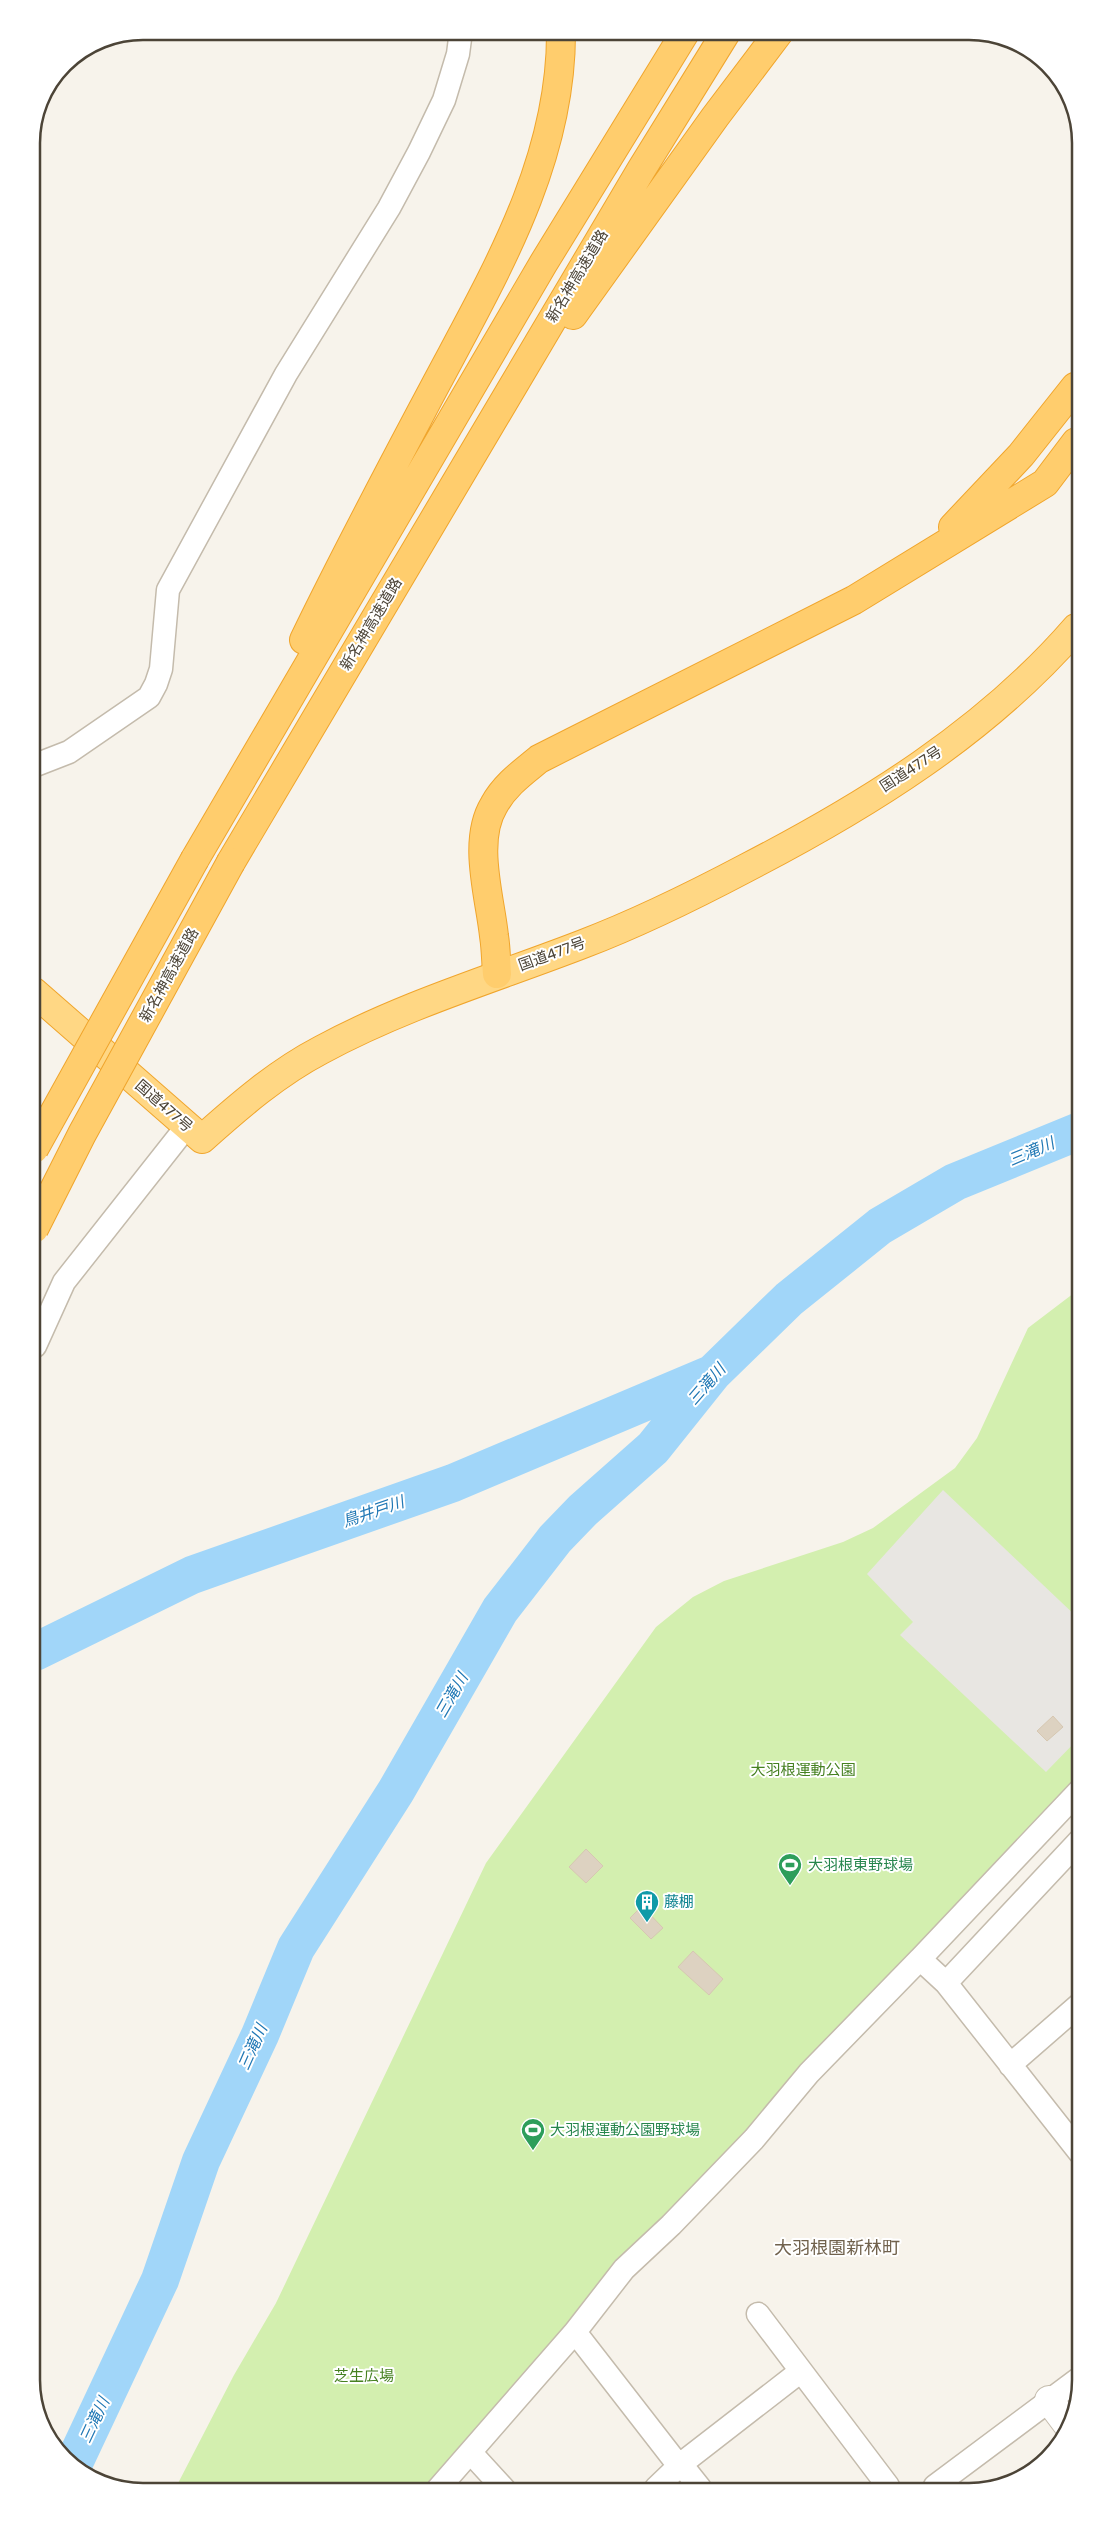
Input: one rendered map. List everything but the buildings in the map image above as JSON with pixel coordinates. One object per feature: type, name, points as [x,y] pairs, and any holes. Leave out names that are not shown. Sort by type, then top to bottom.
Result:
[{"type":"highway","points":[[219,817],[338,570],[504,256],[543,158],[559,81],[561,40]]},
{"type":"highway","points":[[40,1138],[219,817],[543,264],[680,40]]},
{"type":"highway","name":"新名神高速道路","points":[[40,1217],[82,1134],[231,862],[472,452],[721,40]]},
{"type":"highway","points":[[472,452],[715,117],[774,40]]},
{"type":"highway","points":[[930,552],[1021,455],[1072,392]]},
{"type":"highway","points":[[497,974],[484,864],[484,835],[493,806],[511,782],[539,759],[854,600],[1044,482],[1072,447]]},
{"type":"highway","name":"国道477号","points":[[40,997],[202,1138],[251,1094],[320,1050],[396,1014],[497,974],[584,944],[701,892],[822,829],[957,739],[1014,693],[1072,632]]},
{"type":"street","points":[[40,763],[69,752],[139,706],[149,697],[161,668],[168,590],[286,374],[389,208],[419,152],[444,100],[458,54],[460,40]]},
{"type":"street","points":[[40,1333],[64,1282],[187,1126]]},
{"type":"street","points":[[444,2483],[575,2332],[624,2269],[671,2225],[754,2139],[809,2073],[920,1960],[1072,1798]]},
{"type":"street","points":[[946,1983],[1072,1848]]},
{"type":"street","points":[[920,1960],[946,1983],[1072,2141]]},
{"type":"street","points":[[1010,2065],[1072,2011]]},
{"type":"street","points":[[758,2314],[886,2483]]},
{"type":"street","points":[[575,2332],[696,2483]]},
{"type":"street","points":[[661,2483],[680,2465],[801,2370]]},
{"type":"street","points":[[939,2483],[1072,2384]]},
{"type":"street","points":[[1049,2400],[1064,2420]]},
{"type":"street","points":[[470,2453],[498,2483]]},
{"type":"green space","name":"大羽根運動公園","points":[[1072,1295],[1072,1786],[912,1952],[830,2041],[668,2219],[435,2483],[178,2483],[234,2375],[276,2303],[486,1863],[656,1627],[693,1597],[724,1581],[843,1542],[873,1528],[955,1468],[977,1438],[1028,1328]]},
{"type":"shaded area","points":[[943,1490],[1072,1612],[1072,1745],[1046,1772],[900,1635],[913,1622],[867,1574]]},
{"type":"waterway","name":"三滝川","points":[[76,2458],[160,2280],[201,2161],[260,2035],[296,1948],[396,1791],[500,1610],[555,1539],[583,1510],[653,1448],[713,1373],[789,1299],[880,1226],[955,1182],[1072,1134]]},
{"type":"waterway","name":"鳥井戸川","points":[[40,1650],[192,1575],[453,1483],[709,1375]]},
{"type":"place","name":"大羽根東野球場","points":[[790,1886]]},
{"type":"place","name":"藤棚","points":[[647,1923]]},
{"type":"place","name":"大羽根運動公園野球場","points":[[533,2151]]},
{"type":"district","name":"大羽根園新林町","points":[[837,2248]]},
{"type":"park label","name":"芝生広場","points":[[364,2376]]}]
